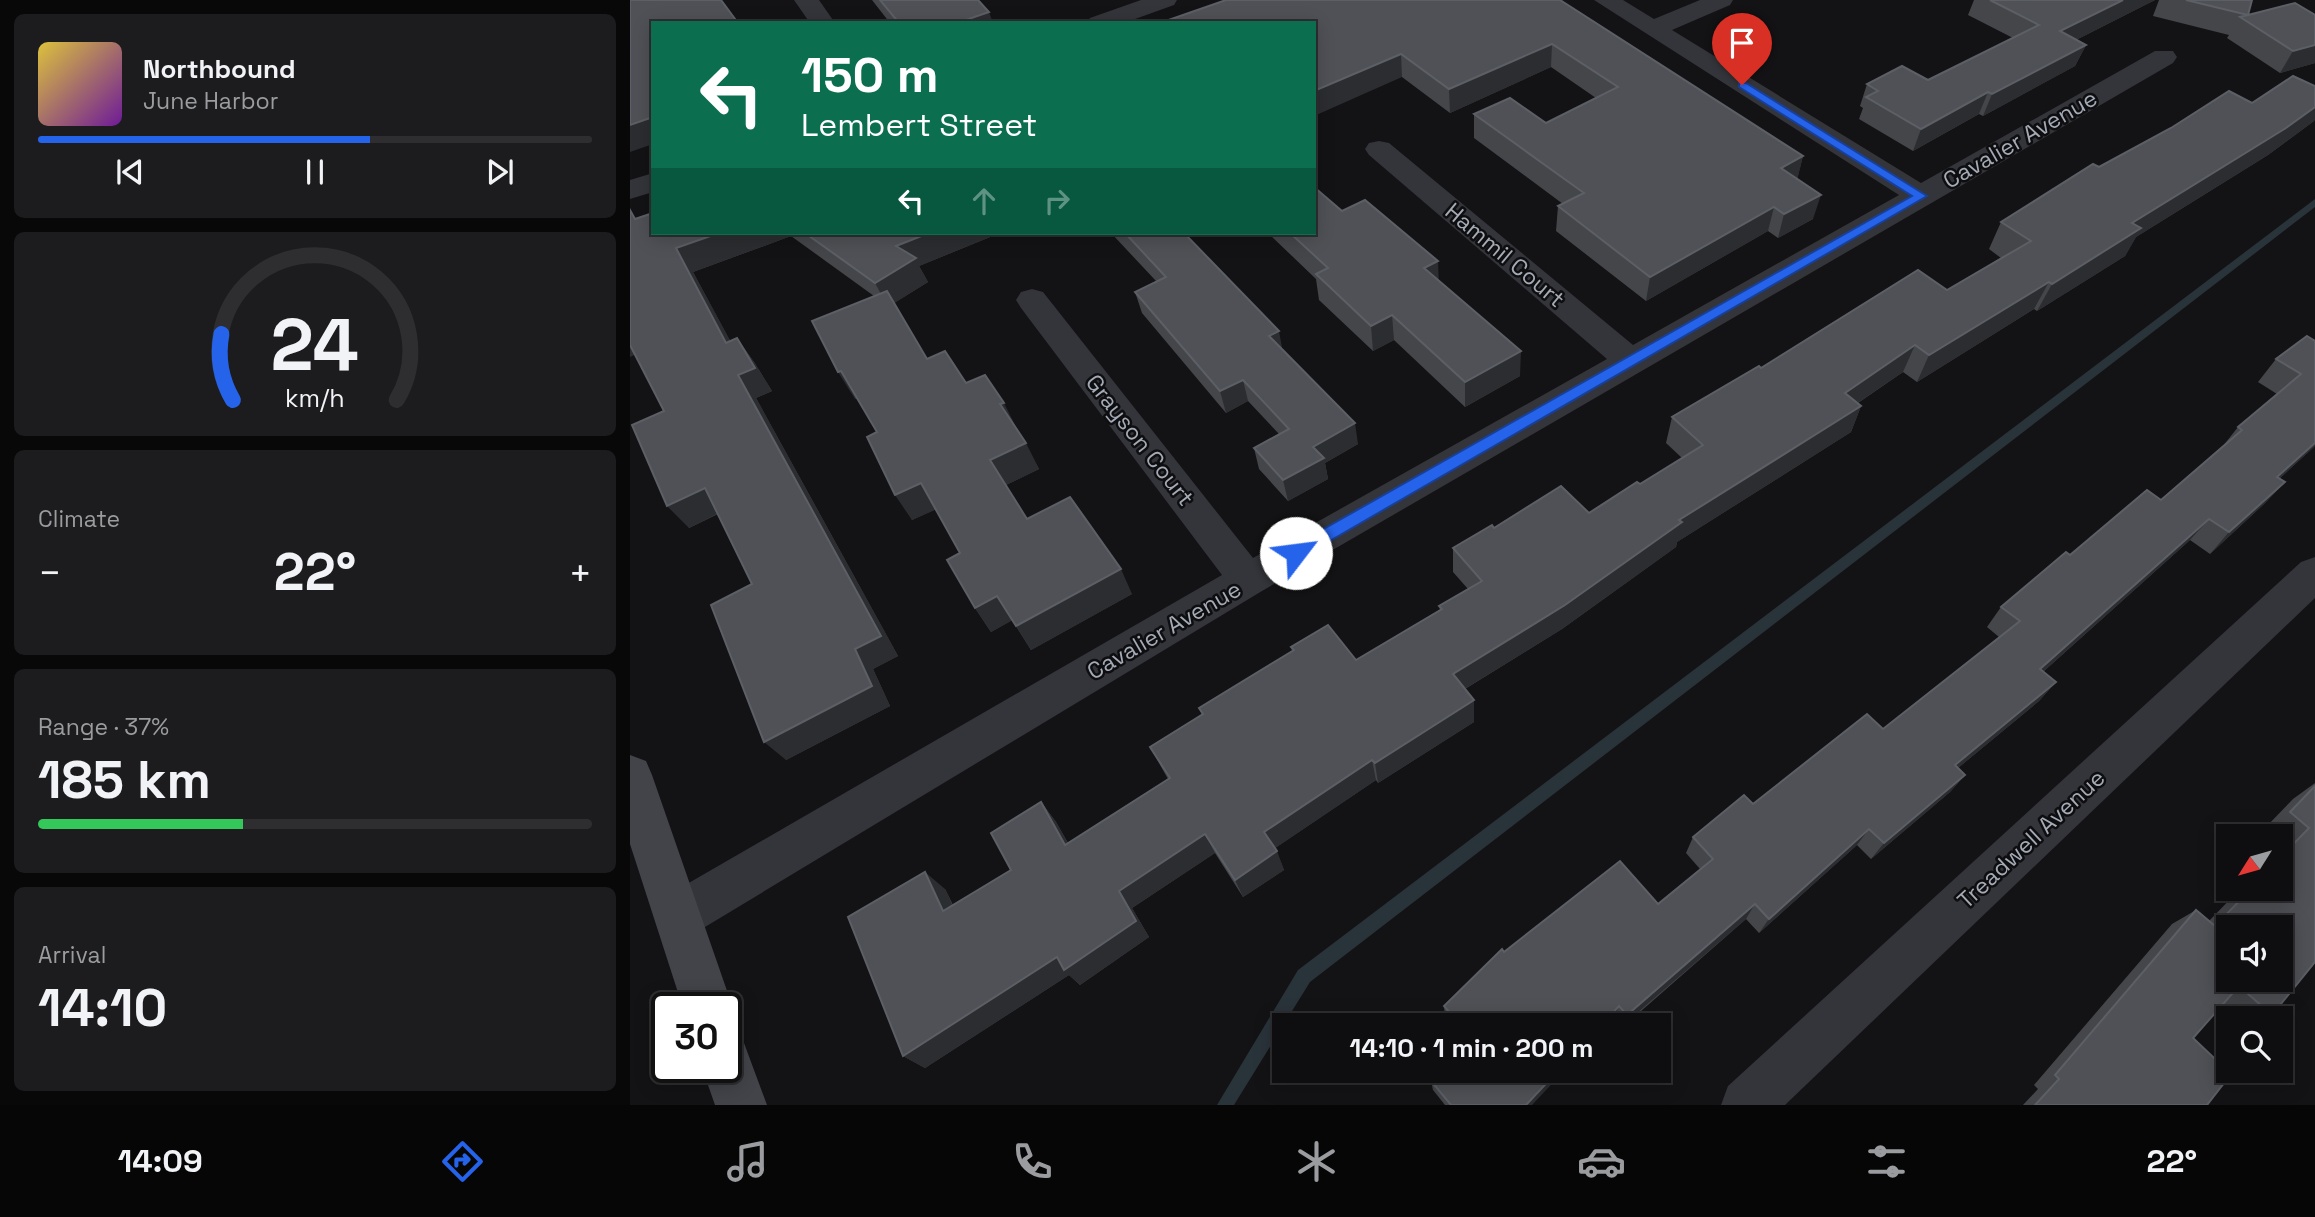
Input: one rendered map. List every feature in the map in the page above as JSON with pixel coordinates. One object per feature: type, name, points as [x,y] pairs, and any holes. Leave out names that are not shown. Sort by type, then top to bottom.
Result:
[{"type":"main road","points":[[630,775],[703,992]]},
{"type":"main road","points":[[734,1083],[741,1105]]},
{"type":"street","points":[[806,0],[822,21]]},
{"type":"street","points":[[1105,21],[1165,0]]},
{"type":"street","points":[[1606,0],[1921,196]]},
{"type":"street","points":[[1653,29],[1721,0]]},
{"type":"street","name":"Cavalier Avenue","points":[[677,916],[1248,580],[2164,57]]},
{"type":"street","name":"Hammil Court","points":[[1379,149],[1631,362]]},
{"type":"street","points":[[630,190],[651,183]]},
{"type":"street","name":"Grayson Court","points":[[1032,300],[1248,580]]},
{"type":"street","name":"Treadwell Avenue","points":[[1746,1105],[2315,573]]},
{"type":"building","points":[[630,0],[721,0],[737,21],[651,21],[651,118],[630,125]]},
{"type":"building","points":[[880,0],[978,0],[989,12],[963,21],[897,21]]},
{"type":"building","points":[[1226,0],[1560,0],[1803,156],[1781,168],[1821,195],[1784,214],[1774,207],[1650,277],[1558,206],[1584,193],[1474,114],[1510,98],[1546,123],[1618,87],[1552,44],[1449,89],[1401,54],[1316,90],[1316,21],[1166,21]]},
{"type":"building","points":[[1990,0],[2123,0],[2060,31],[2086,45],[1992,94],[1988,92],[1921,129],[1866,97],[1878,91],[1867,84],[1902,66],[1928,80],[2039,25]]},
{"type":"building","points":[[2186,0],[2252,0],[2248,15]]},
{"type":"building","points":[[2295,3],[2315,15],[2315,45],[2293,51],[2240,17]]},
{"type":"building","points":[[2293,76],[2315,86],[2315,107],[2286,128],[2132,223],[2141,228],[2052,284],[2049,282],[1929,355],[1915,345],[1845,393],[1861,406],[1679,520],[1682,522],[1565,605],[1453,674],[1474,700],[1375,763],[1372,760],[1264,832],[1277,851],[1235,880],[1205,834],[1119,891],[1136,921],[1064,970],[1057,957],[903,1056],[848,917],[925,872],[943,911],[1011,870],[991,833],[1041,802],[1065,845],[1170,778],[1150,747],[1203,714],[1199,708],[1294,650],[1291,647],[1328,625],[1356,660],[1442,609],[1439,606],[1482,581],[1453,548],[1492,525],[1494,528],[1561,486],[1589,513],[1703,445],[1672,417],[1759,366],[1761,368],[1918,270],[1947,290],[2031,241],[2001,222],[2093,164],[2099,167],[2171,128],[2229,91],[2252,103]]},
{"type":"building","points":[[1316,189],[1342,211],[1365,200],[1438,261],[1424,268],[1521,351],[1465,382],[1392,315],[1371,326],[1316,274],[1328,268],[1292,235],[1316,235]]},
{"type":"building","points":[[630,210],[635,219],[651,214],[651,235],[713,235],[676,248],[726,343],[737,338],[755,368],[738,375],[881,636],[855,649],[872,686],[764,742],[711,605],[752,584],[705,488],[667,506],[632,425],[664,411],[630,345]]},
{"type":"building","points":[[808,235],[924,235],[896,246],[916,258],[875,283]]},
{"type":"building","points":[[1127,235],[1186,235],[1279,331],[1269,336],[1355,423],[1313,447],[1324,458],[1283,480],[1254,448],[1289,429],[1243,380],[1220,391],[1135,292],[1166,277]]},
{"type":"building","points":[[887,291],[927,359],[945,351],[966,383],[985,375],[1004,403],[1000,404],[1026,443],[990,460],[1027,519],[1070,497],[1121,569],[1016,626],[997,596],[975,608],[947,560],[960,553],[921,483],[895,495],[867,437],[877,432],[841,371],[838,372],[812,321]]},
{"type":"building","points":[[2307,336],[2315,341],[2315,443],[2277,477],[2285,482],[2229,532],[2209,519],[2040,669],[2056,682],[1955,765],[1965,775],[1884,843],[1869,829],[1769,919],[1755,904],[1629,1013],[1625,1013],[1619,1006],[1613,1013],[1450,1013],[1444,1006],[1502,949],[1504,952],[1620,861],[1658,904],[1713,859],[1693,837],[1744,795],[1753,804],[1867,714],[1883,729],[2020,621],[2001,607],[2066,552],[2070,555],[2147,490],[2161,500],[2242,430],[2238,427],[2301,374],[2276,359]]},
{"type":"building","points":[[2315,786],[2315,962],[2293,989],[2293,915],[2226,915],[2239,901],[2293,901],[2293,845],[2309,828],[2290,812]]},
{"type":"building","points":[[2196,910],[2215,926],[2216,992],[2234,992],[2221,1006],[2216,1006],[2216,1012],[2193,1038],[2216,1060],[2216,1083],[2224,1083],[2207,1105],[2035,1105],[2059,1079],[2055,1075]]},
{"type":"building","points":[[2246,992],[2291,992],[2279,1006],[2262,1006]]},
{"type":"building","points":[[1433,1083],[1547,1083],[1526,1105],[1451,1105]]},
{"type":"waterway","points":[[1225,1105],[1304,976],[2315,202]]},
{"type":"route","points":[[1296,553],[1921,196],[1742,85]]}]
